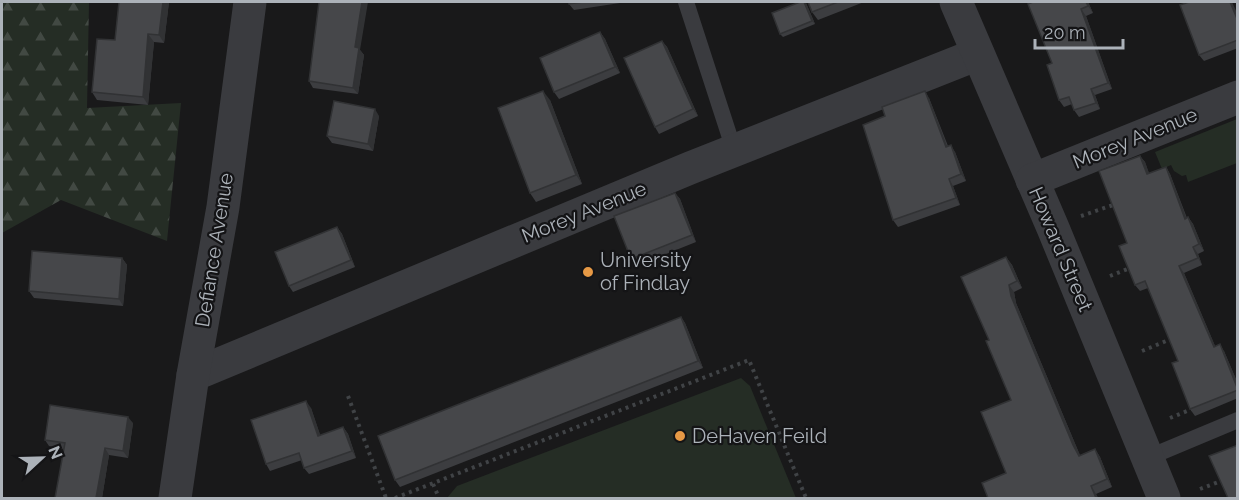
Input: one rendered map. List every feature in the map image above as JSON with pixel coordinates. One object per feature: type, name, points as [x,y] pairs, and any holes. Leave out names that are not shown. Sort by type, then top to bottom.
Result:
[{"type":"street","name":"Defiance Avenue","points":[[175,498],[193,375],[223,207],[250,2]]},
{"type":"street","name":"Howard Street","points":[[956,2],[1164,498]]},
{"type":"street","name":"Morey Avenue","points":[[193,375],[734,150],[978,54]]},
{"type":"street","name":"Morey Avenue","points":[[1032,180],[1238,97]]},
{"type":"lane","points":[[686,2],[734,150]]},
{"type":"lane","points":[[1147,458],[1238,420]]},
{"type":"path","points":[[1110,276],[1130,268]]},
{"type":"path","points":[[1142,351],[1171,339]]},
{"type":"path","points":[[394,498],[749,360],[806,498]]},
{"type":"path","points":[[348,396],[386,498]]},
{"type":"path","points":[[1170,418],[1192,409]]},
{"type":"path","points":[[1200,489],[1221,481]]},
{"type":"path","points":[[433,483],[439,498]]},
{"type":"green space","points":[[2,2],[89,2],[87,108],[181,103],[167,241],[61,200],[2,233]]},
{"type":"green space","points":[[1237,119],[1237,163],[1188,182],[1186,175],[1182,176],[1174,171],[1171,165],[1162,169],[1155,152]]},
{"type":"green space","name":"DeHaven Feild","points":[[741,378],[750,386],[796,498],[447,498],[457,486]]},
{"type":"building","points":[[119,2],[163,2],[159,35],[148,34],[143,97],[92,92],[97,39],[115,40]]},
{"type":"building","points":[[319,2],[362,2],[355,47],[359,48],[353,88],[309,81]]},
{"type":"building","points":[[804,2],[812,21],[780,34],[772,13]]},
{"type":"building","points":[[808,2],[838,2],[812,12]]},
{"type":"building","points":[[1033,2],[1086,2],[1088,6],[1081,9],[1108,83],[1091,89],[1096,103],[1074,110],[1069,97],[1059,100],[1047,65],[1052,63],[1028,4]]},
{"type":"building","points":[[1189,2],[1230,2],[1238,21],[1238,40],[1199,55],[1180,5]]},
{"type":"building","points":[[600,32],[615,67],[554,92],[540,58]]},
{"type":"building","points":[[662,41],[693,109],[655,127],[624,58]]},
{"type":"building","points":[[543,91],[576,175],[530,193],[498,108]]},
{"type":"building","points":[[925,91],[946,147],[951,145],[961,174],[949,179],[956,198],[893,220],[863,125],[885,116],[882,107]]},
{"type":"building","points":[[334,101],[375,109],[368,144],[327,136]]},
{"type":"building","points":[[1140,156],[1147,174],[1166,167],[1185,219],[1188,217],[1199,244],[1193,247],[1198,258],[1179,266],[1214,347],[1220,344],[1238,390],[1190,409],[1172,363],[1178,361],[1145,281],[1135,285],[1119,246],[1127,243],[1099,171]]},
{"type":"building","points":[[675,193],[692,235],[631,259],[614,216]]},
{"type":"building","points":[[337,227],[351,260],[289,286],[275,252]]},
{"type":"building","points":[[32,251],[122,258],[119,299],[29,291]]},
{"type":"building","points":[[1006,257],[1017,281],[1009,285],[1011,296],[1073,445],[1079,456],[1095,449],[1107,479],[1091,486],[1096,498],[988,498],[982,483],[1006,473],[981,412],[1011,400],[986,341],[989,340],[961,277]]},
{"type":"building","points":[[681,317],[698,361],[395,480],[378,436]]},
{"type":"building","points":[[306,401],[318,436],[343,427],[352,451],[304,468],[299,453],[266,464],[251,420]]},
{"type":"building","points":[[50,405],[128,417],[123,451],[105,448],[96,498],[55,498],[65,443],[45,440]]},
{"type":"building","points":[[1238,445],[1238,498],[1228,498],[1209,456]]},
{"type":"place","name":"University of Findlay","points":[[588,272]]},
{"type":"place","name":"DeHaven Feild","points":[[680,436]]}]
